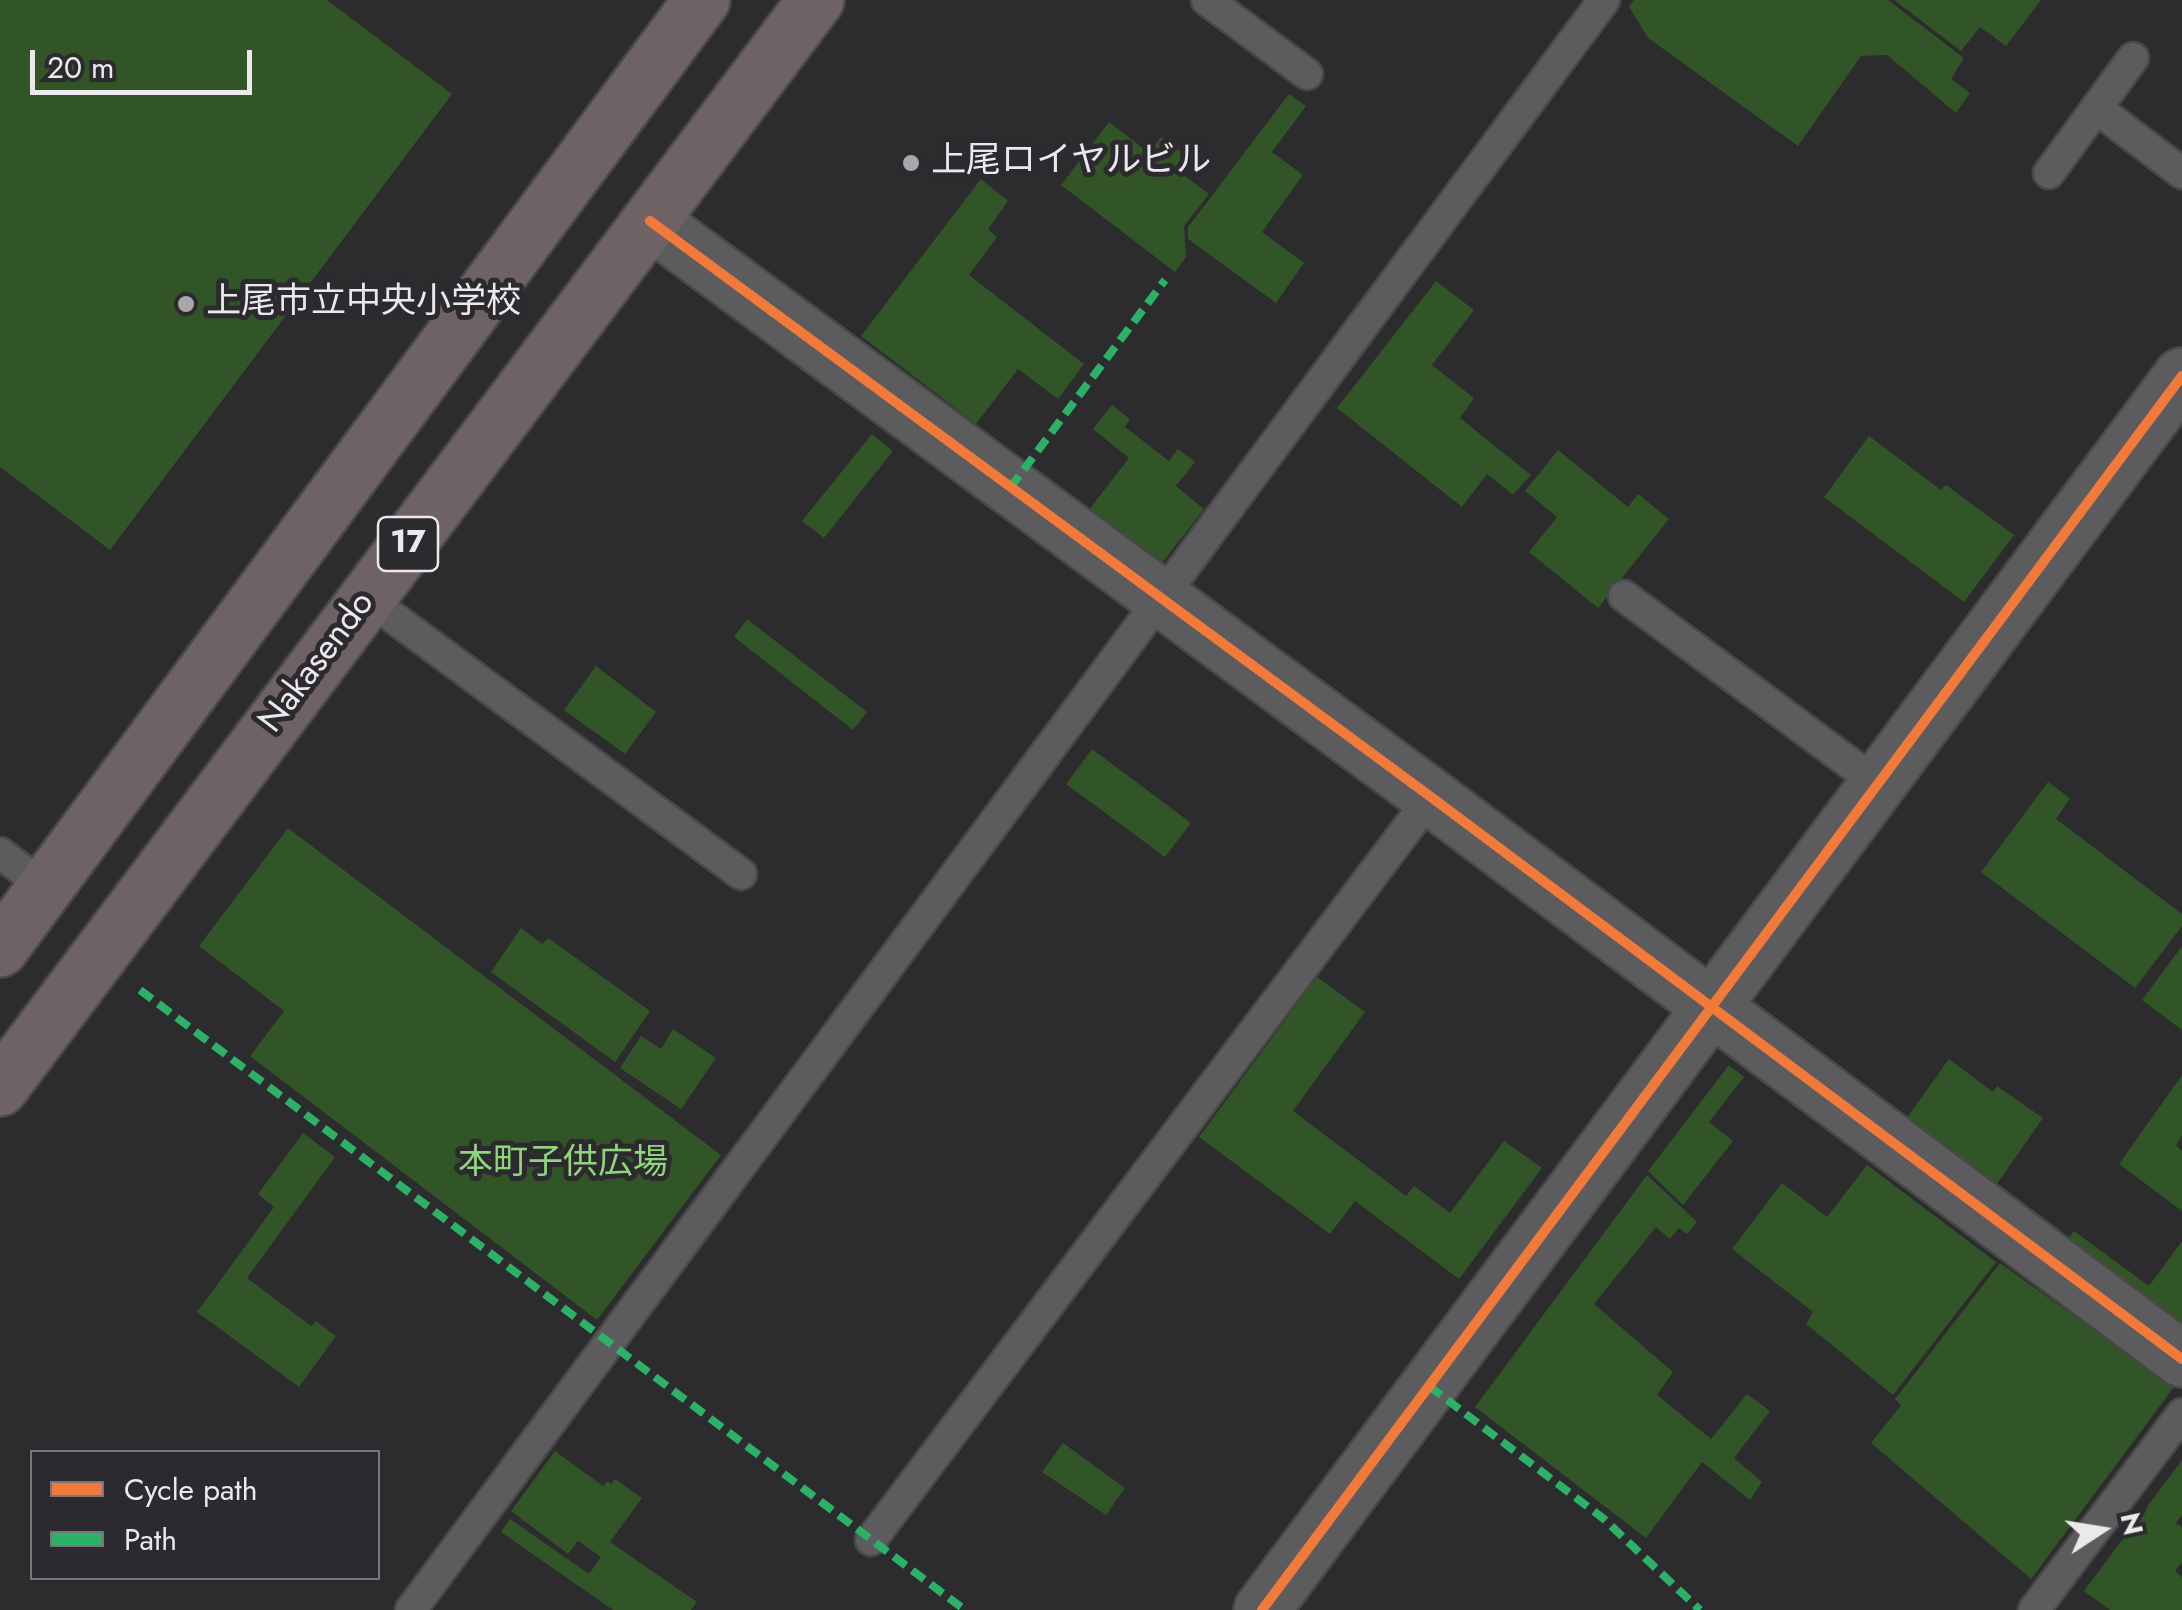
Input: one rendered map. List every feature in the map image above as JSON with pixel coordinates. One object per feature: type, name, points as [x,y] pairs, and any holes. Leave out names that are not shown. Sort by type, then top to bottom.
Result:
[{"type":"highway","name":"17","points":[[0,949],[702,0]]},
{"type":"highway","name":"Nakasendo","points":[[0,1088],[816,0]]},
{"type":"street","points":[[650,221],[1431,797],[2182,1359]]},
{"type":"street","points":[[1262,1610],[2182,376]]},
{"type":"lane","points":[[1208,0],[1306,74]]},
{"type":"lane","points":[[412,1610],[1604,0]]},
{"type":"lane","points":[[2049,173],[2134,58]]},
{"type":"lane","points":[[2096,108],[2182,173]]},
{"type":"lane","points":[[1624,596],[1878,784]]},
{"type":"lane","points":[[367,598],[741,874]]},
{"type":"lane","points":[[871,1540],[1431,797]]},
{"type":"lane","points":[[0,853],[46,888]]},
{"type":"lane","points":[[2034,1610],[2182,1414]]},
{"type":"green space","name":"上尾市立中央小学校","points":[[0,0],[327,0],[452,94],[110,550],[0,467]]},
{"type":"green space","points":[[1634,0],[1888,0],[1964,58],[1951,79],[1970,93],[1956,113],[1887,55],[1861,56],[1798,146],[1648,38],[1629,7]]},
{"type":"green space","points":[[1894,0],[2041,0],[2006,46],[1980,27],[1961,51]]},
{"type":"green space","points":[[1289,94],[1306,106],[1272,152],[1303,175],[1262,232],[1304,263],[1276,303],[1188,239],[1188,227]]},
{"type":"green space","points":[[1109,122],[1149,153],[1161,137],[1187,156],[1177,170],[1209,194],[1184,226],[1186,257],[1175,272],[1061,185]]},
{"type":"green space","points":[[981,179],[1008,201],[988,229],[997,237],[969,275],[1084,364],[1058,399],[1018,369],[976,424],[861,336]]},
{"type":"green space","points":[[1436,281],[1474,310],[1432,365],[1474,398],[1460,418],[1531,475],[1513,495],[1487,474],[1462,507],[1337,408]]},
{"type":"green space","points":[[1112,405],[1130,419],[1125,427],[1169,461],[1178,449],[1195,462],[1176,486],[1204,509],[1159,567],[1088,511],[1129,458],[1093,429]]},
{"type":"green space","points":[[872,434],[893,451],[824,538],[802,521]]},
{"type":"green space","points":[[1869,436],[1941,490],[1946,485],[2014,535],[1964,602],[1824,497]]},
{"type":"green space","points":[[1558,450],[1628,507],[1638,494],[1669,519],[1598,608],[1529,552],[1557,517],[1525,491]]},
{"type":"green space","points":[[747,619],[867,712],[853,730],[734,637]]},
{"type":"green space","points":[[596,666],[656,712],[625,754],[564,710]]},
{"type":"green space","points":[[1092,749],[1191,823],[1165,857],[1066,784]]},
{"type":"green space","points":[[2048,782],[2070,798],[2056,819],[2182,914],[2182,926],[2135,988],[1981,872]]},
{"type":"green space","name":"本町子供広場","points":[[288,828],[721,1155],[597,1320],[250,1056],[284,1011],[199,946]]},
{"type":"green space","points":[[521,928],[542,944],[548,938],[650,1011],[615,1062],[491,972]]},
{"type":"green space","points":[[2182,946],[2182,1030],[2142,1000]]},
{"type":"green space","points":[[1317,977],[1365,1012],[1293,1111],[1406,1196],[1414,1186],[1450,1213],[1504,1141],[1542,1168],[1459,1279],[1355,1201],[1330,1234],[1199,1137]]},
{"type":"green space","points":[[673,1029],[716,1058],[681,1109],[620,1068],[641,1036],[661,1049]]},
{"type":"green space","points":[[1949,1059],[1993,1092],[1997,1086],[2043,1118],[1997,1184],[1906,1119]]},
{"type":"green space","points":[[1729,1065],[1744,1077],[1709,1122],[1733,1141],[1683,1205],[1648,1171]]},
{"type":"green space","points":[[2182,1075],[2182,1136],[2176,1145],[2182,1151],[2182,1211],[2119,1164]]},
{"type":"green space","points":[[303,1133],[335,1157],[247,1278],[311,1326],[316,1321],[336,1336],[299,1387],[197,1312],[274,1207],[258,1194]]},
{"type":"green space","points":[[1867,1165],[1996,1262],[1893,1395],[1806,1324],[1813,1312],[1732,1249],[1782,1183],[1827,1217]]},
{"type":"green space","points":[[1647,1175],[1697,1222],[1687,1234],[1679,1228],[1670,1239],[1656,1227],[1594,1304],[1673,1372],[1657,1395],[1711,1439],[1747,1394],[1770,1411],[1734,1458],[1762,1482],[1750,1500],[1702,1462],[1646,1538],[1475,1407]]},
{"type":"green space","points":[[2074,1231],[2149,1286],[2182,1241],[2182,1326],[2067,1240]]},
{"type":"green space","points":[[2000,1263],[2174,1387],[2031,1579],[1871,1443],[1901,1405],[1895,1399]]},
{"type":"green space","points":[[1063,1443],[1125,1488],[1106,1515],[1042,1472]]},
{"type":"green space","points":[[555,1451],[603,1486],[615,1479],[642,1498],[610,1542],[697,1602],[691,1610],[613,1610],[501,1532],[510,1519],[589,1574],[601,1557],[578,1541],[568,1554],[511,1511]]},
{"type":"green space","points":[[2182,1460],[2182,1515],[2176,1523],[2182,1527],[2182,1562],[2175,1571],[2182,1577],[2182,1610],[2110,1610],[2084,1591]]},
{"type":"marked path","points":[[1010,488],[1165,280]]},
{"type":"marked path","points":[[140,990],[965,1610]]},
{"type":"marked path","points":[[1429,1386],[1604,1519],[1700,1610]]},
{"type":"cycle path","points":[[650,221],[1431,797],[2182,1359]]},
{"type":"cycle path","points":[[1262,1610],[2182,376]]},
{"type":"place","name":"上尾ロイヤルビル","points":[[911,163]]},
{"type":"place","name":"上尾市立中央小学校","points":[[186,304]]}]
